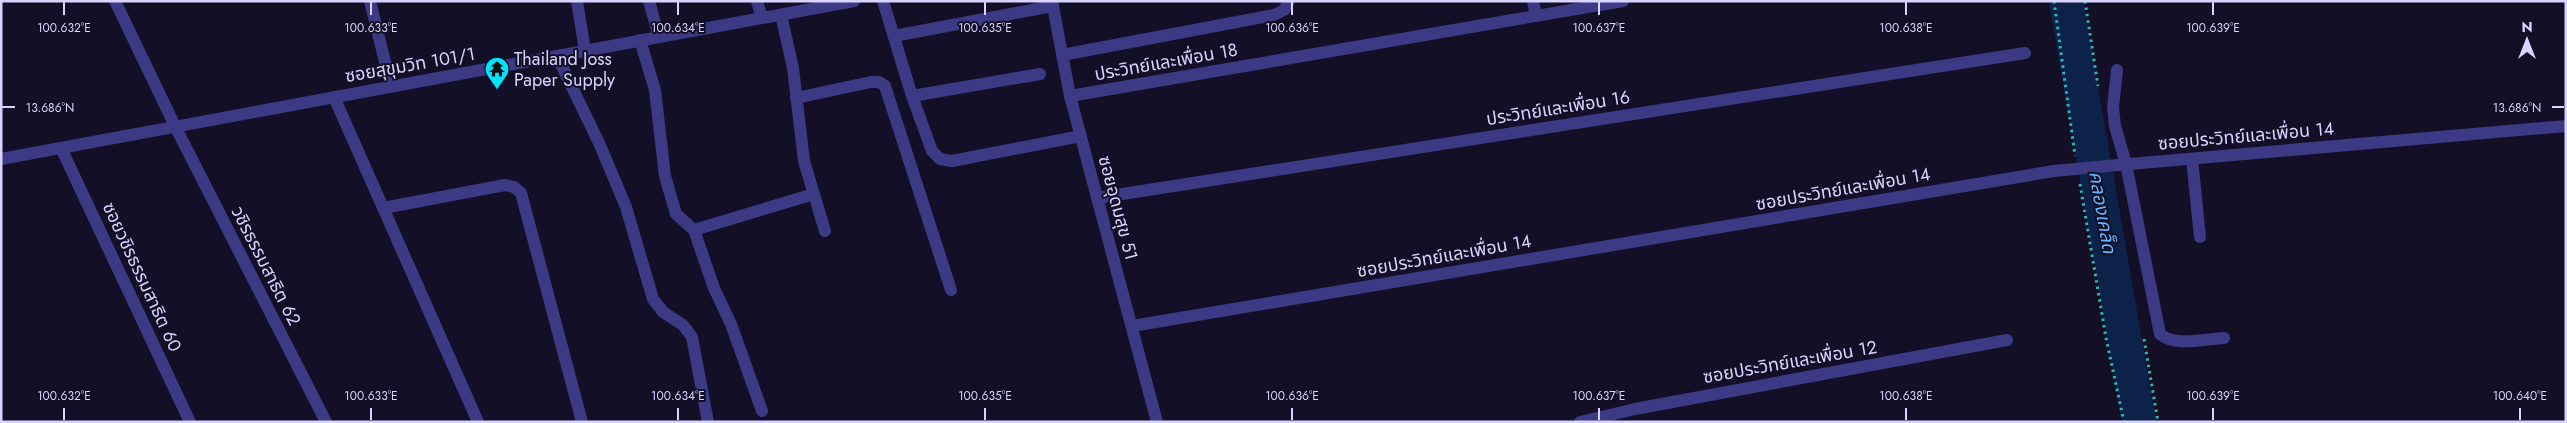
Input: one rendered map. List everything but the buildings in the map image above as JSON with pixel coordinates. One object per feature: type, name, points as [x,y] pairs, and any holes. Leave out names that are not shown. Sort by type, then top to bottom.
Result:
[{"type":"street","name":"วชิรธรรมสาธิต 62","points":[[115,1],[175,126],[326,422]]},
{"type":"street","points":[[370,1],[391,86]]},
{"type":"street","points":[[577,1],[585,51]]},
{"type":"street","points":[[650,1],[659,37]]},
{"type":"street","points":[[757,1],[762,18]]},
{"type":"street","name":"ซอยสุขุมวิท 101/1","points":[[1,158],[854,1]]},
{"type":"street","points":[[883,1],[912,96],[932,151],[940,159],[952,162],[1081,136]]},
{"type":"street","points":[[1062,55],[1274,15],[1284,10],[1289,1]]},
{"type":"street","points":[[1534,1],[1536,16]]},
{"type":"street","name":"ประวิทย์และเพื่อน 18","points":[[1070,96],[1622,1]]},
{"type":"street","points":[[894,36],[1053,4]]},
{"type":"street","name":"ซอยอุดมสุข 51","points":[[1053,4],[1070,96],[1158,422]]},
{"type":"street","points":[[781,14],[793,68],[804,161],[825,232]]},
{"type":"street","points":[[640,40],[655,90],[664,176],[676,214],[694,230],[714,288],[731,324],[762,411]]},
{"type":"street","name":"ประวิทย์และเพื่อน 16","points":[[1097,198],[2025,53]]},
{"type":"street","points":[[557,56],[600,144],[626,207],[652,299],[663,312],[683,325],[692,337],[708,422]]},
{"type":"street","points":[[2117,70],[2113,107],[2115,126],[2160,334],[2166,340],[2177,341],[2224,338]]},
{"type":"street","points":[[912,96],[1040,74]]},
{"type":"street","points":[[796,98],[871,82],[879,82],[885,86],[951,290]]},
{"type":"street","points":[[334,97],[478,422]]},
{"type":"street","name":"ซอยประวิทย์และเพื่อน 14","points":[[1132,326],[2054,171],[2566,126]]},
{"type":"street","name":"ซอยวชิรธรรมสาธิต 60","points":[[61,148],[190,422]]},
{"type":"street","points":[[2192,159],[2200,237]]},
{"type":"street","points":[[383,208],[506,185],[514,187],[520,193],[582,422]]},
{"type":"street","points":[[694,230],[814,194]]},
{"type":"street","name":"ซอยประวิทย์และเพื่อน 12","points":[[1580,422],[1636,408],[2007,340]]},
{"type":"path","points":[[2054,1],[2077,166]]},
{"type":"path","points":[[2078,175],[2106,338],[2124,422]]},
{"type":"waterway","name":"คลองเคล็ด","points":[[2066,1],[2139,422]]},
{"type":"place","name":"Thailand Joss Paper Supply","points":[[497,90]]}]
